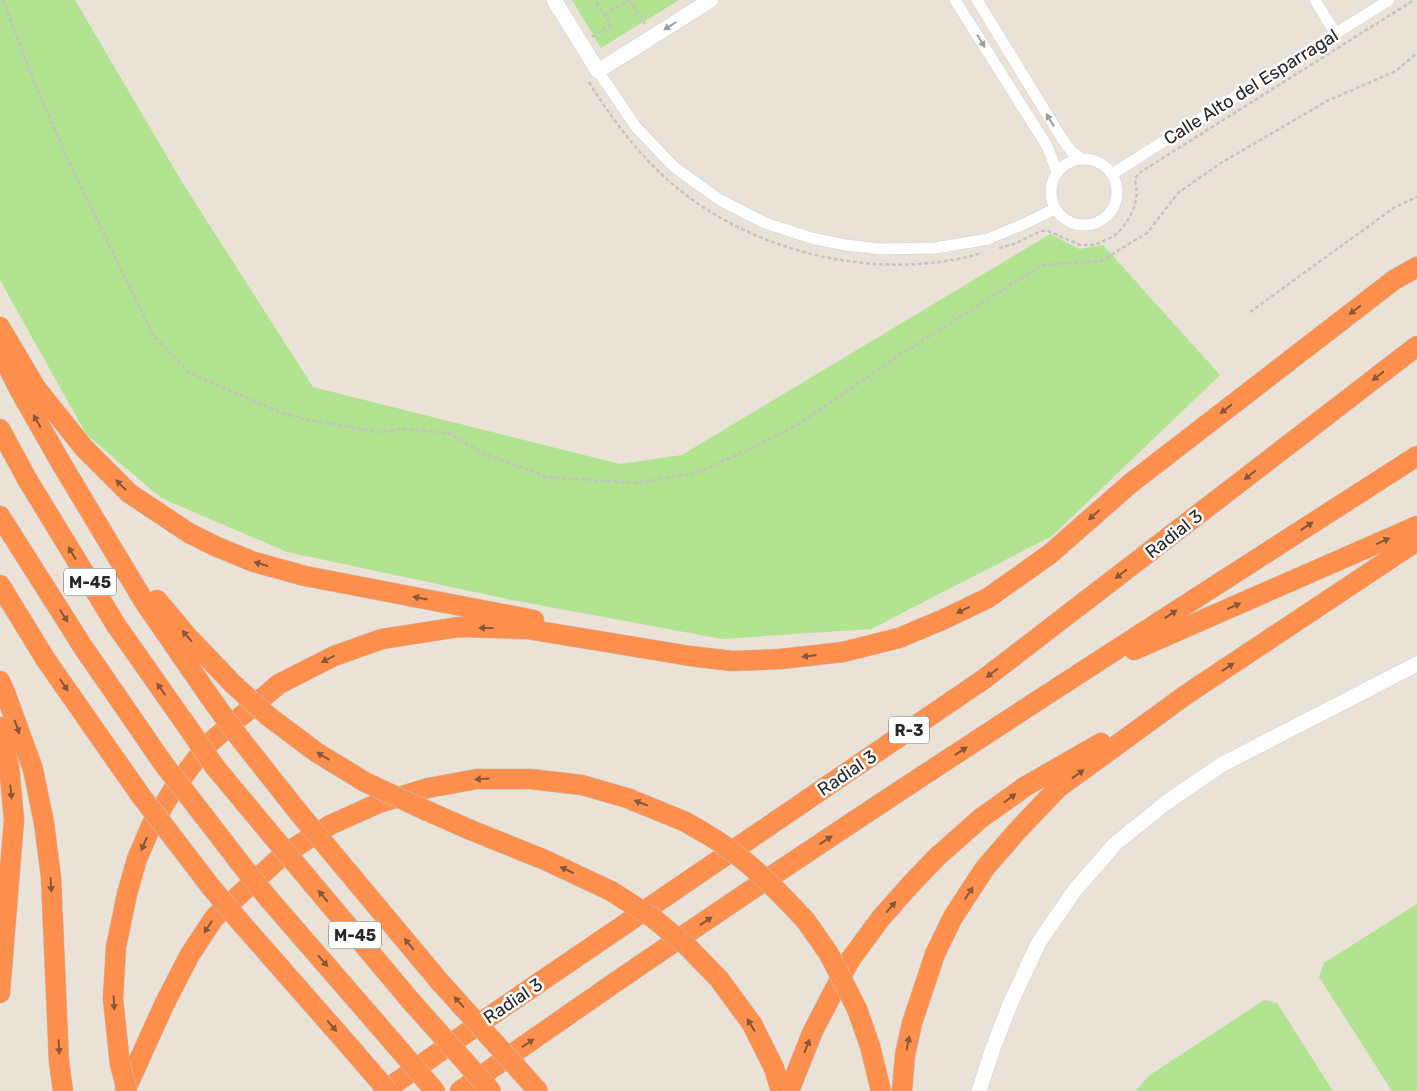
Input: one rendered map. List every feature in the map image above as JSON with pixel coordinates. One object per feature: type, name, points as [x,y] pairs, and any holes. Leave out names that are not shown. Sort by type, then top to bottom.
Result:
[{"type":"highway","points":[[126,1091],[120,1064],[113,999],[116,948],[127,894],[137,859],[152,824],[207,745],[279,684],[334,656],[382,639],[459,627],[527,629],[690,656],[732,661],[781,659],[843,652],[899,638],[988,598],[1050,554],[1131,483],[1394,280],[1417,267]]},
{"type":"highway","points":[[0,327],[36,388],[84,448],[129,492],[189,533],[215,546],[254,562],[305,576],[621,636],[690,656]]},
{"type":"highway","name":"Radial 3","points":[[384,1091],[984,679],[1417,346]]},
{"type":"highway","points":[[0,351],[61,463],[145,603],[214,703],[328,848],[440,982],[538,1091]]},
{"type":"highway","name":"M-45","points":[[0,429],[27,478],[116,625],[216,767],[410,1000],[491,1091]]},
{"type":"highway","name":"R-3","points":[[460,1091],[785,867],[1077,675],[1417,456]]},
{"type":"highway","points":[[61,463],[154,597],[188,637],[233,684],[268,716],[316,752],[365,782],[425,810],[611,890],[653,918],[688,947],[719,979],[752,1024],[774,1068],[781,1091]]},
{"type":"highway","name":"M-45","points":[[0,516],[83,647],[165,766],[268,898],[435,1091]]},
{"type":"highway","points":[[1077,675],[1417,526]]},
{"type":"highway","points":[[902,1091],[912,1023],[935,954],[953,917],[985,868],[1017,831],[1058,788],[1187,694],[1417,541]]},
{"type":"highway","points":[[0,585],[46,660],[141,796],[211,887],[388,1091]]},
{"type":"highway","points":[[0,681],[33,769],[44,823],[51,877],[59,1062],[63,1091]]},
{"type":"highway","points":[[789,1091],[813,1031],[850,960],[881,918],[938,856],[981,818],[1026,786],[1187,694]]},
{"type":"highway","points":[[0,727],[9,766],[14,820],[0,993]]},
{"type":"highway","points":[[126,1091],[164,1005],[189,956],[214,918],[283,854],[330,825],[379,803],[428,788],[477,779],[530,779],[582,785],[627,798],[686,822],[720,843],[750,866],[780,893],[806,921],[829,954],[857,1009],[870,1046],[881,1091]]},
{"type":"street","points":[[554,0],[594,77],[636,127],[674,167],[720,200],[765,223],[811,238],[846,245],[880,249],[935,248],[988,239],[1056,209]]},
{"type":"street","points":[[594,77],[711,0]]},
{"type":"street","points":[[955,0],[1047,146],[1057,172]]},
{"type":"street","points":[[976,0],[1061,137],[1072,152],[1080,158]]},
{"type":"street","points":[[1314,0],[1336,34]]},
{"type":"street","name":"Calle Alto del Esparragal","points":[[1112,174],[1389,0]]},
{"type":"street","points":[[1080,158],[1092,159],[1104,164],[1112,174],[1117,185],[1116,202],[1110,212],[1102,220],[1085,225],[1073,223],[1063,218],[1056,209],[1051,197],[1052,184],[1057,172],[1063,165],[1080,158]]},
{"type":"street","points":[[979,1091],[1011,1002],[1040,942],[1075,890],[1116,844],[1167,802],[1221,765],[1417,664]]},
{"type":"path","points":[[3,0],[37,89],[67,158],[153,335],[188,372],[279,412],[304,419],[379,432],[403,429],[448,433],[485,454],[547,477],[636,483],[697,474],[794,426],[895,358],[1042,265],[1102,261],[1147,233],[1179,192],[1221,163],[1327,101],[1396,71],[1417,52]]},
{"type":"path","points":[[592,37],[611,25],[595,0]]},
{"type":"path","points":[[605,15],[629,0],[645,24]]},
{"type":"path","points":[[997,248],[1014,244],[1041,231],[1048,231],[1080,245],[1094,245],[1110,238],[1127,222],[1134,208],[1137,194],[1135,179],[1139,172],[1414,0]]},
{"type":"path","points":[[594,77],[619,127],[638,151],[690,198],[730,223],[757,236],[788,248],[856,262],[882,264],[914,264],[944,261],[989,251]]},
{"type":"path","points":[[1250,312],[1395,207],[1417,197]]},
{"type":"green space","points":[[0,0],[75,0],[182,182],[313,387],[620,464],[682,455],[1050,234],[1079,249],[1103,245],[1220,375],[1052,536],[871,629],[722,639],[512,600],[287,552],[161,498],[86,434],[0,280]]},
{"type":"green space","points":[[572,0],[679,0],[601,48]]},
{"type":"green space","points":[[1417,904],[1417,1091],[1392,1091],[1319,977],[1324,963]]},
{"type":"green space","points":[[1264,1000],[1277,1003],[1333,1091],[1135,1091],[1150,1075]]}]
